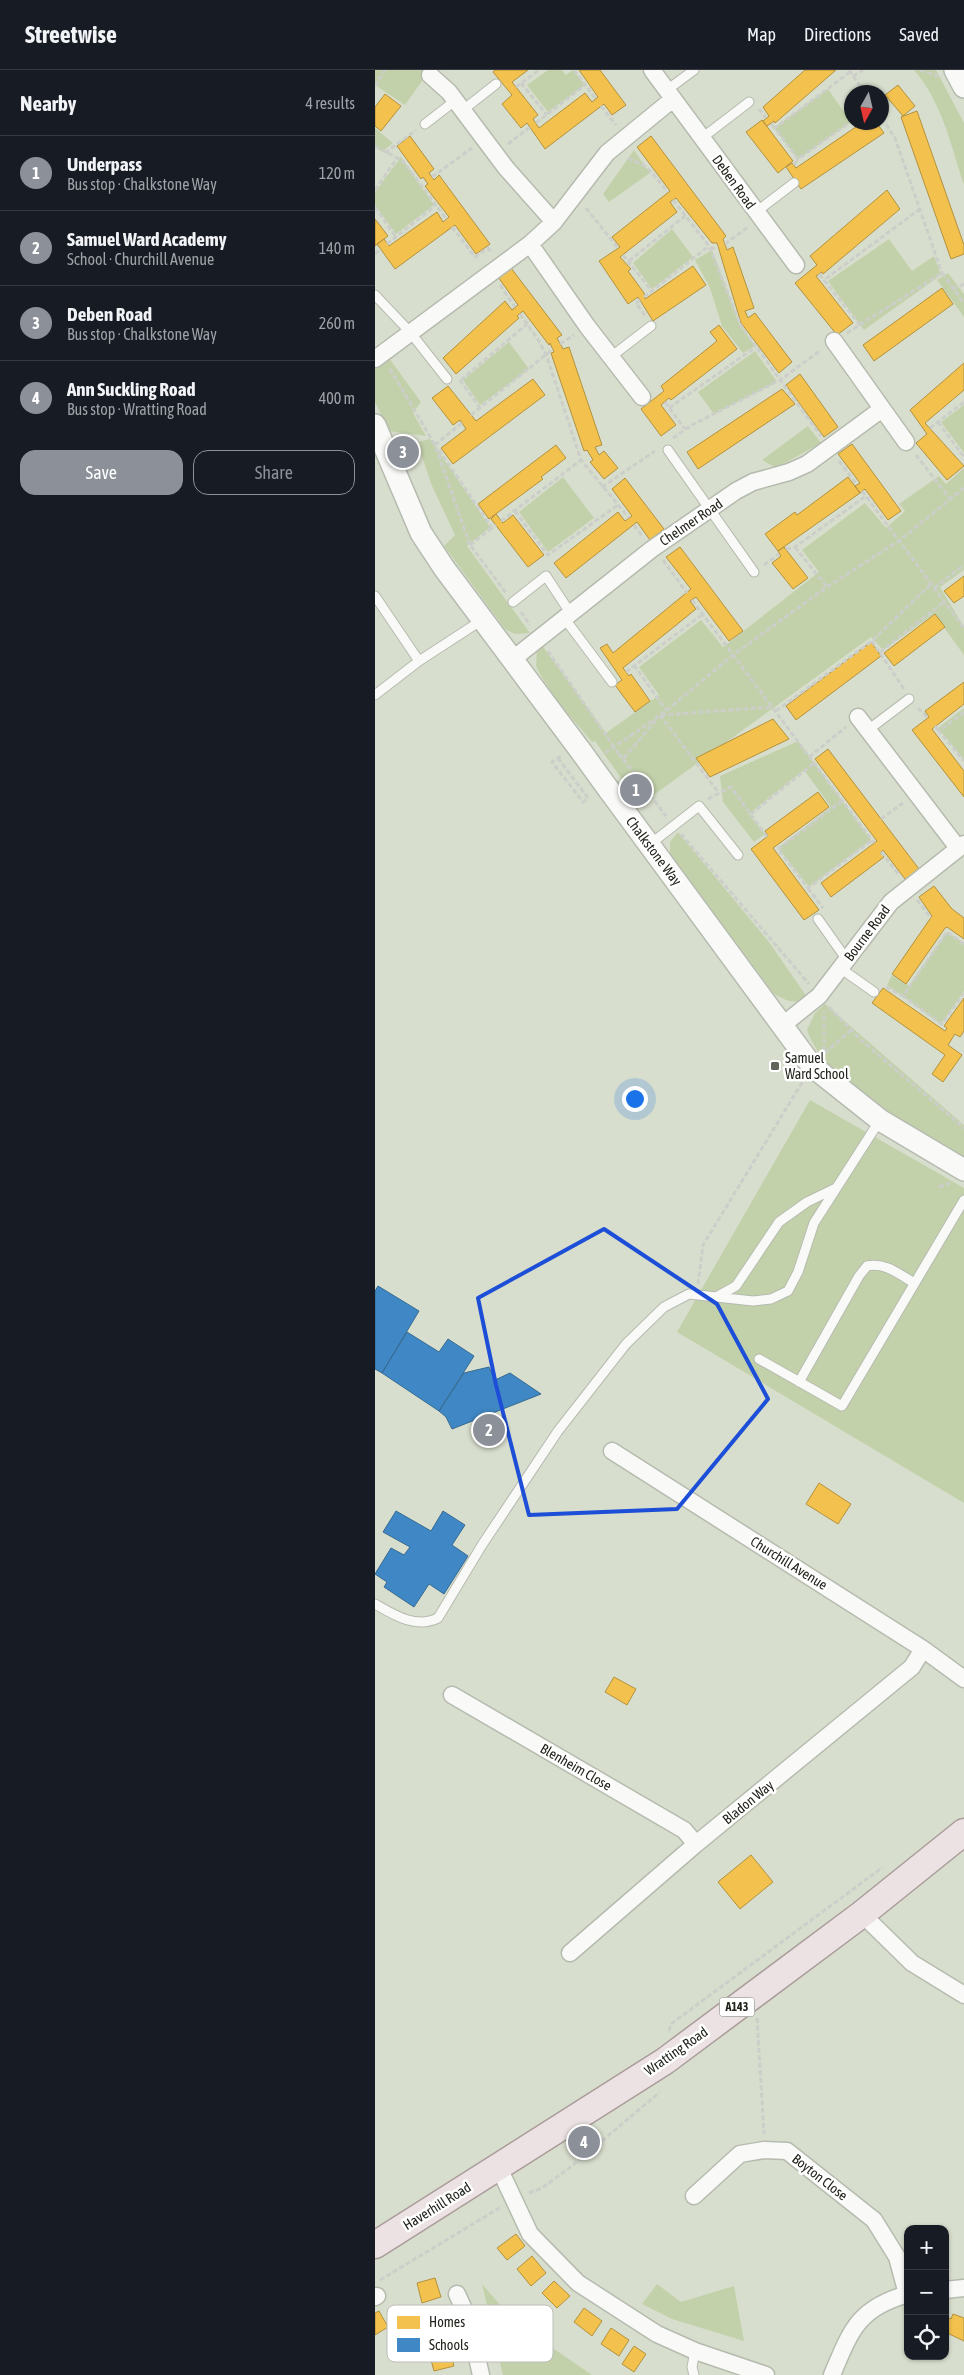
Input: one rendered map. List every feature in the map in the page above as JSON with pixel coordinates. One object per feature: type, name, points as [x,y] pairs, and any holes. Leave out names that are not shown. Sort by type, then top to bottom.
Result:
[{"type":"main road","name":"Wratting Road","points":[[499,2168],[665,2061],[862,1914],[964,1832]]},
{"type":"main road","name":"Haverhill Road","points":[[375,2244],[499,2168]]},
{"type":"street","name":"Deben Road","points":[[652,70],[796,265]]},
{"type":"street","points":[[955,70],[964,87]]},
{"type":"street","points":[[430,75],[459,105],[496,154],[554,222]]},
{"type":"street","points":[[379,357],[530,244],[554,222],[610,150],[670,94]]},
{"type":"street","points":[[530,244],[587,326],[642,397]]},
{"type":"street","points":[[834,341],[906,442]]},
{"type":"street","name":"Chelmer Road","points":[[513,659],[654,547],[753,482],[798,468],[882,409]]},
{"type":"street","name":"Chalkstone Way","points":[[375,425],[421,533],[482,620],[513,659],[575,757],[609,790],[783,1024],[880,1120],[964,1170]]},
{"type":"street","name":"Bourne Road","points":[[783,1024],[819,996],[891,902],[961,846],[915,793],[863,723]]},
{"type":"street","name":"Churchill Avenue","points":[[612,1451],[923,1649],[964,1679]]},
{"type":"street","name":"Bladon Way","points":[[570,1953],[696,1844],[912,1667],[923,1649]]},
{"type":"street","name":"Blenheim Close","points":[[452,1695],[684,1830],[696,1844]]},
{"type":"street","points":[[862,1914],[912,1962],[964,1995]]},
{"type":"street","name":"Boyton Close","points":[[694,2196],[740,2154],[765,2150],[787,2151],[874,2220],[897,2257],[904,2283]]},
{"type":"street","points":[[499,2168],[530,2234],[578,2284],[657,2334],[695,2351],[766,2375]]},
{"type":"street","points":[[949,2290],[964,2288]]},
{"type":"street","points":[[457,2294],[462,2305]]},
{"type":"street","name":"Boyton Close","points":[[833,2375],[852,2330],[876,2305],[904,2295]]},
{"type":"street","points":[[478,2362],[481,2375]]},
{"type":"lane","points":[[670,94],[694,70]]},
{"type":"lane","points":[[425,124],[496,84]]},
{"type":"lane","points":[[702,138],[749,102]]},
{"type":"lane","points":[[756,212],[794,183]]},
{"type":"lane","points":[[375,295],[410,332],[447,379]]},
{"type":"lane","points":[[612,356],[651,326]]},
{"type":"lane","points":[[668,450],[754,572]]},
{"type":"lane","points":[[513,602],[546,576],[568,616],[612,682]]},
{"type":"lane","points":[[375,596],[419,661]]},
{"type":"lane","points":[[375,695],[419,661],[482,620]]},
{"type":"lane","points":[[863,723],[909,698]]},
{"type":"lane","points":[[649,845],[699,806],[738,855]]},
{"type":"lane","points":[[818,919],[843,964],[874,992]]},
{"type":"lane","points":[[375,1604],[399,1618],[427,1624],[438,1618],[482,1545],[559,1430],[626,1344],[665,1307],[689,1294],[753,1301],[771,1300],[789,1291],[798,1272],[814,1223],[880,1120]]},
{"type":"lane","points":[[717,1296],[736,1286],[779,1222],[807,1202],[837,1188]]},
{"type":"lane","points":[[759,1359],[843,1406],[964,1200]]},
{"type":"lane","points":[[799,1382],[859,1276],[867,1266],[875,1264],[889,1268],[914,1283]]},
{"type":"lane","points":[[694,2375],[692,2367],[695,2351]]},
{"type":"path","points":[[375,86],[385,70]]},
{"type":"path","points":[[515,87],[539,70]]},
{"type":"path","points":[[574,70],[596,99]]},
{"type":"path","points":[[775,128],[851,73],[863,70]]},
{"type":"path","points":[[851,73],[859,85]]},
{"type":"path","points":[[521,82],[547,115]]},
{"type":"path","points":[[536,124],[585,85]]},
{"type":"path","points":[[601,106],[625,138]]},
{"type":"path","points":[[385,153],[425,124]]},
{"type":"path","points":[[771,124],[798,158]]},
{"type":"path","points":[[794,165],[798,158],[844,126]]},
{"type":"path","points":[[496,154],[530,128]]},
{"type":"path","points":[[889,129],[895,138],[942,273],[964,303]]},
{"type":"path","points":[[432,177],[485,139]]},
{"type":"path","points":[[375,146],[403,161],[447,220]]},
{"type":"path","points":[[610,150],[647,167],[668,192]]},
{"type":"path","points":[[375,190],[397,158]]},
{"type":"path","points":[[421,185],[426,181]]},
{"type":"path","points":[[575,194],[618,248]]},
{"type":"path","points":[[673,200],[710,247],[741,326],[857,485]]},
{"type":"path","points":[[387,244],[436,205]]},
{"type":"path","points":[[375,207],[396,237]]},
{"type":"path","points":[[824,280],[919,209]]},
{"type":"path","points":[[629,261],[685,216]]},
{"type":"path","points":[[452,227],[475,257],[488,248],[495,269],[515,307]]},
{"type":"path","points":[[725,244],[745,228]]},
{"type":"path","points":[[644,297],[710,247],[718,247]]},
{"type":"path","points":[[375,254],[381,249]]},
{"type":"path","points":[[623,255],[652,290]]},
{"type":"path","points":[[672,439],[685,429],[780,380],[834,341],[942,273]]},
{"type":"path","points":[[819,274],[860,325]]},
{"type":"path","points":[[953,289],[964,284]]},
{"type":"path","points":[[640,300],[636,303],[651,326]]},
{"type":"path","points":[[520,314],[546,354],[581,460],[629,518]]},
{"type":"path","points":[[447,379],[461,380],[527,324]]},
{"type":"path","points":[[669,408],[756,347]]},
{"type":"path","points":[[471,415],[553,349]]},
{"type":"path","points":[[379,357],[491,528]]},
{"type":"path","points":[[461,380],[481,408]]},
{"type":"path","points":[[665,402],[685,429]]},
{"type":"path","points":[[930,428],[964,402]]},
{"type":"path","points":[[938,422],[964,457]]},
{"type":"path","points":[[435,445],[462,423]]},
{"type":"path","points":[[906,442],[950,499]]},
{"type":"path","points":[[435,445],[470,545],[540,639],[619,754],[674,826],[819,996]]},
{"type":"path","points":[[602,487],[657,449]]},
{"type":"path","points":[[501,521],[581,460]]},
{"type":"path","points":[[603,754],[661,715],[733,655],[827,587],[900,540],[964,488]]},
{"type":"path","points":[[862,491],[964,628]]},
{"type":"path","points":[[786,549],[795,547],[866,496]]},
{"type":"path","points":[[515,511],[548,555],[618,505]]},
{"type":"path","points":[[470,545],[496,525]]},
{"type":"path","points":[[654,547],[687,592]]},
{"type":"path","points":[[795,547],[827,587]]},
{"type":"path","points":[[754,572],[779,554]]},
{"type":"path","points":[[775,711],[872,641],[933,586],[964,565]]},
{"type":"path","points":[[693,600],[873,841],[808,888]]},
{"type":"path","points":[[881,652],[944,602]]},
{"type":"path","points":[[626,672],[703,614]]},
{"type":"path","points":[[872,641],[881,652],[909,698],[928,718]]},
{"type":"path","points":[[634,665],[667,710]]},
{"type":"path","points":[[623,759],[661,715],[772,707]]},
{"type":"path","points":[[939,731],[964,712]]},
{"type":"path","points":[[661,715],[718,792]]},
{"type":"path","points":[[809,757],[863,723]]},
{"type":"path","points":[[935,726],[964,761]]},
{"type":"path","points":[[558,758],[571,776],[588,798],[583,802],[552,762],[558,758],[575,757],[571,776]]},
{"type":"path","points":[[751,814],[814,763]]},
{"type":"path","points":[[699,806],[718,792],[731,787],[767,837]]},
{"type":"path","points":[[881,819],[915,793]]},
{"type":"path","points":[[818,919],[823,908],[777,848],[842,801]]},
{"type":"path","points":[[881,852],[908,888]]},
{"type":"path","points":[[964,944],[946,931],[903,996],[942,1024],[964,993]]},
{"type":"path","points":[[818,1060],[825,1002],[851,1030],[964,1128]]},
{"type":"path","points":[[697,1295],[703,1245],[818,1060],[851,1030]]},
{"type":"path","points":[[668,2038],[671,2024],[885,1866]]},
{"type":"path","points":[[755,1993],[765,2150]]},
{"type":"highlighted area","points":[[604,1229],[717,1304],[768,1399],[677,1509],[529,1515],[496,1385],[478,1298]]},
{"type":"green space","points":[[375,70],[422,70],[427,74],[405,105],[375,85]]},
{"type":"green space","points":[[548,70],[562,70],[566,75],[573,70],[585,85],[548,112],[527,85]]},
{"type":"green space","points":[[914,70],[936,70],[964,123],[964,185],[939,110],[924,83]]},
{"type":"green space","points":[[828,89],[844,112],[844,127],[798,159],[774,128]]},
{"type":"green space","points":[[375,128],[393,143],[382,152],[375,147]]},
{"type":"green space","points":[[634,150],[650,173],[609,202],[603,194]]},
{"type":"green space","points":[[401,157],[434,205],[396,234],[375,205],[375,192]]},
{"type":"green space","points":[[672,229],[693,257],[652,289],[633,263]]},
{"type":"green space","points":[[889,239],[912,271],[934,256],[941,275],[864,330],[828,281]]},
{"type":"green space","points":[[712,250],[739,323],[755,346],[743,353],[722,326],[710,288],[695,260]]},
{"type":"green space","points":[[948,273],[964,294],[964,317],[937,280]]},
{"type":"green space","points":[[509,342],[529,369],[480,405],[463,380]]},
{"type":"green space","points":[[755,351],[777,382],[714,414],[698,392]]},
{"type":"green space","points":[[389,358],[421,402],[413,413],[426,436],[389,431],[375,402],[375,365]]},
{"type":"green space","points":[[964,405],[964,453],[941,422]]},
{"type":"green space","points":[[808,426],[821,443],[776,468],[762,460]]},
{"type":"green space","points":[[430,439],[490,527],[467,546],[530,633],[515,634],[505,629],[444,546],[455,535],[432,486],[417,442]]},
{"type":"green space","points":[[964,468],[964,570],[940,587],[964,627],[964,655],[934,614],[883,650],[871,637],[640,805],[595,741],[592,742],[559,703],[536,666],[537,649],[541,644],[606,733],[659,695],[639,667],[701,620],[723,647],[819,572],[802,550],[865,503],[886,528],[905,511],[899,504],[939,476],[946,484]]},
{"type":"green space","points":[[563,477],[594,518],[548,552],[519,512]]},
{"type":"green space","points":[[964,708],[964,760],[938,728]]},
{"type":"green space","points":[[798,741],[871,840],[809,887],[778,848],[831,807],[804,770],[749,814],[765,834],[754,842],[723,802],[720,776]]},
{"type":"green space","points":[[678,832],[769,942],[807,997],[794,1002],[774,994],[670,854],[670,842]]},
{"type":"green space","points":[[947,932],[964,943],[964,991],[941,1024],[887,985],[892,975],[909,986]]},
{"type":"green space","points":[[825,1004],[964,1125],[964,1160],[897,1121],[852,1088],[833,1070],[817,1051],[807,1030],[815,1013]]},
{"type":"green space","points":[[810,1100],[964,1188],[964,1503],[677,1332]]},
{"type":"green space","points":[[482,2284],[500,2305],[487,2305]]},
{"type":"green space","points":[[657,2284],[681,2302],[734,2286],[744,2341],[672,2319],[642,2304]]},
{"type":"green space","points":[[553,2348],[592,2375],[503,2375],[500,2362],[553,2362]]},
{"type":"building: Homes","points":[[495,70],[528,70],[512,82],[538,115],[533,119],[539,128],[585,93],[592,102],[598,97],[579,70],[600,70],[626,105],[612,115],[604,104],[545,149],[527,123],[521,128],[502,104],[512,95],[493,72]]},
{"type":"building: Homes","points":[[805,70],[836,70],[775,123],[774,121],[767,126],[763,121],[769,116],[763,107]]},
{"type":"building: Homes","points":[[898,85],[915,106],[903,116],[889,100],[889,92]]},
{"type":"building: Homes","points":[[385,94],[401,106],[381,131],[375,126],[375,107]]},
{"type":"building: Homes","points":[[917,111],[964,245],[964,254],[951,259],[901,117]]},
{"type":"building: Homes","points":[[762,120],[793,161],[778,173],[746,132]]},
{"type":"building: Homes","points":[[851,130],[882,130],[884,133],[801,189],[786,167],[792,163],[796,168]]},
{"type":"building: Homes","points":[[410,136],[434,169],[429,173],[434,180],[439,175],[490,244],[476,254],[455,225],[395,269],[377,244],[384,239],[389,246],[437,212],[443,222],[449,217],[425,186],[428,184],[423,177],[421,179],[397,146]]},
{"type":"building: Homes","points":[[651,136],[726,236],[723,239],[727,250],[733,247],[754,308],[745,311],[748,318],[755,313],[792,362],[779,373],[741,323],[717,243],[712,243],[676,198],[670,202],[677,212],[620,257],[631,269],[628,271],[644,293],[645,299],[693,266],[706,285],[653,321],[638,297],[628,304],[599,261],[620,247],[612,237],[670,191],[637,147]]},
{"type":"building: Homes","points":[[887,190],[900,209],[823,274],[822,272],[816,276],[853,323],[837,335],[795,283],[817,265],[810,256]]},
{"type":"building: Homes","points":[[375,219],[388,236],[375,246]]},
{"type":"building: Homes","points":[[511,268],[562,335],[557,338],[563,349],[569,347],[602,445],[595,447],[599,455],[604,451],[618,468],[604,479],[590,462],[593,460],[587,450],[584,451],[551,353],[554,352],[550,343],[549,345],[523,311],[517,316],[519,318],[456,374],[443,358],[505,301],[512,310],[518,305],[498,277]]},
{"type":"building: Homes","points":[[942,288],[953,304],[874,361],[863,345]]},
{"type":"building: Homes","points":[[719,325],[737,349],[671,400],[669,398],[661,405],[676,425],[661,436],[641,409],[664,391],[661,386],[717,341],[710,332]]},
{"type":"building: Homes","points":[[964,363],[964,390],[925,423],[964,466],[947,480],[916,443],[927,434],[910,410]]},
{"type":"building: Homes","points":[[800,374],[838,427],[824,437],[786,385]]},
{"type":"building: Homes","points":[[533,379],[545,395],[453,464],[441,448],[466,429],[460,420],[453,425],[432,398],[448,386],[476,421]]},
{"type":"building: Homes","points":[[782,389],[795,404],[698,469],[687,452]]},
{"type":"building: Homes","points":[[852,444],[901,511],[888,520],[865,489],[860,493],[855,486],[860,483],[838,454]]},
{"type":"building: Homes","points":[[556,445],[566,458],[541,477],[543,479],[489,519],[478,504]]},
{"type":"building: Homes","points":[[848,477],[860,493],[778,551],[765,534],[795,512],[797,515]]},
{"type":"building: Homes","points":[[625,478],[664,529],[650,540],[637,522],[566,578],[554,563],[618,512],[625,521],[632,516],[612,489]]},
{"type":"building: Homes","points":[[496,514],[503,523],[513,515],[544,555],[528,567],[491,519]]},
{"type":"building: Homes","points":[[680,547],[743,631],[729,641],[696,597],[690,601],[696,609],[623,668],[629,676],[631,674],[650,701],[635,712],[615,685],[622,680],[600,648],[607,644],[613,653],[691,589],[666,557]]},
{"type":"building: Homes","points":[[784,547],[808,578],[793,589],[772,563],[781,556],[778,551]]},
{"type":"building: Homes","points":[[964,576],[964,596],[954,603],[944,591]]},
{"type":"building: Homes","points":[[935,614],[945,627],[894,666],[884,653]]},
{"type":"building: Homes","points":[[871,642],[881,656],[796,720],[786,706]]},
{"type":"building: Homes","points":[[964,682],[964,704],[932,729],[964,771],[964,797],[912,730],[929,717],[925,711]]},
{"type":"building: Homes","points":[[773,719],[789,739],[710,777],[696,758]]},
{"type":"building: Homes","points":[[828,749],[922,873],[908,883],[883,850],[880,853],[884,857],[831,897],[821,883],[877,841],[815,759]]},
{"type":"building: Homes","points":[[818,792],[829,807],[773,848],[819,910],[804,920],[751,849],[768,836],[765,831]]},
{"type":"building: Homes","points":[[934,886],[952,909],[964,918],[964,939],[947,927],[945,928],[906,984],[892,974],[932,916],[919,897]]},
{"type":"building: Homes","points":[[883,988],[945,1031],[947,1028],[944,1026],[964,998],[964,1031],[960,1037],[955,1034],[948,1045],[962,1055],[943,1082],[932,1074],[945,1055],[872,1003]]},
{"type":"building: Homes","points":[[819,1483],[851,1504],[838,1524],[806,1504]]},
{"type":"building: Homes","points":[[614,1677],[636,1689],[627,1705],[605,1692]]},
{"type":"building: Homes","points":[[751,1855],[773,1882],[740,1909],[718,1882]]},
{"type":"building: Homes","points":[[516,2234],[525,2246],[507,2260],[497,2248]]},
{"type":"building: Homes","points":[[532,2256],[546,2273],[531,2286],[517,2269]]},
{"type":"building: Homes","points":[[435,2278],[441,2297],[422,2303],[417,2283]]},
{"type":"building: Homes","points":[[554,2281],[570,2296],[557,2308],[542,2293]]},
{"type":"building: Homes","points":[[584,2308],[602,2321],[592,2336],[574,2322]]},
{"type":"building: Homes","points":[[379,2311],[387,2328],[375,2335],[375,2313]]},
{"type":"building: Homes","points":[[953,2314],[964,2318],[964,2341],[949,2334],[949,2318],[951,2319]]},
{"type":"building: Homes","points":[[611,2328],[629,2340],[619,2356],[601,2344]]},
{"type":"building: Homes","points":[[634,2346],[646,2354],[634,2372],[622,2364]]},
{"type":"building: Homes","points":[[432,2362],[453,2362],[454,2366],[434,2371]]},
{"type":"building: Schools","points":[[378,1286],[419,1311],[382,1373],[375,1369],[375,1291]]},
{"type":"building: Schools","points":[[407,1332],[439,1352],[448,1339],[474,1356],[439,1411],[382,1373]]},
{"type":"building: Schools","points":[[489,1367],[495,1380],[510,1373],[541,1394],[452,1429],[446,1417],[439,1411],[464,1373]]},
{"type":"building: Schools","points":[[396,1511],[431,1531],[443,1511],[465,1525],[452,1545],[468,1556],[444,1594],[429,1584],[414,1607],[384,1587],[387,1582],[375,1574],[391,1548],[404,1555],[410,1547],[383,1532]]},
{"type":"place","name":"Deben Road","points":[[403,452]]},
{"type":"place","name":"Underpass","points":[[636,790]]},
{"type":"place","name":"Samuel Ward School","points":[[775,1066]]},
{"type":"place","name":"Samuel Ward Academy","points":[[489,1430]]},
{"type":"place","name":"Ann Suckling Road","points":[[584,2142]]}]
